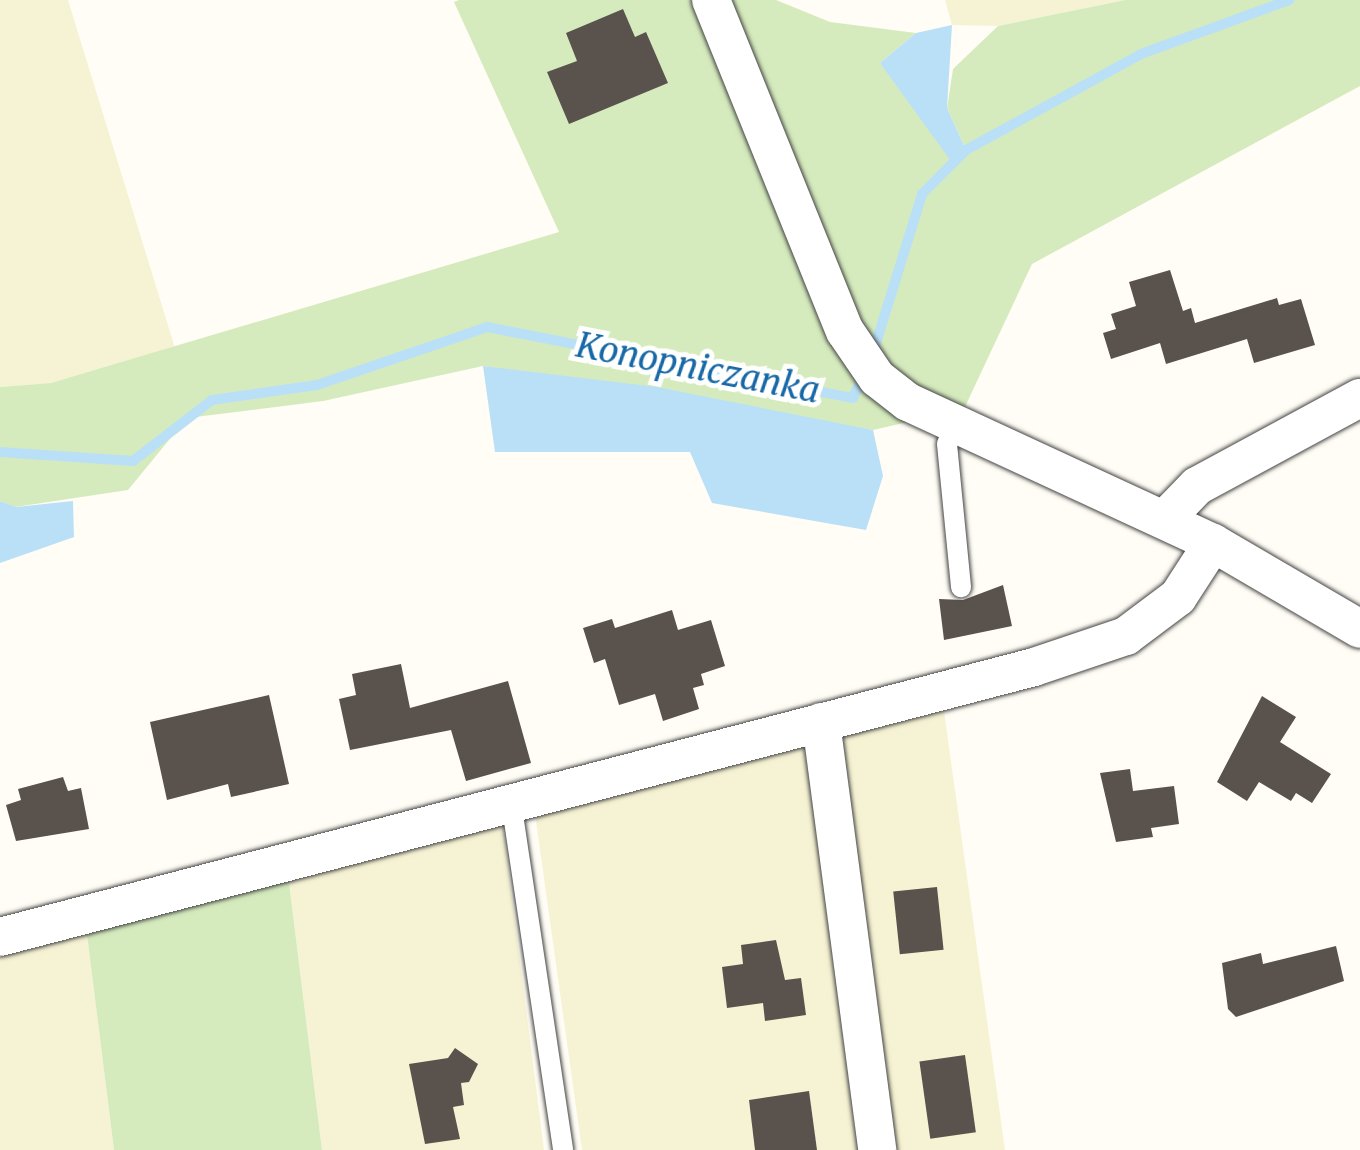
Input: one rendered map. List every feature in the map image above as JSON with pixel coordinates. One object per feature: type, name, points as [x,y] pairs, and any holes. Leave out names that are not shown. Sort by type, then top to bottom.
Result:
[{"type":"street","points":[[711,0],[867,366],[908,402],[1165,519],[1360,629]]},
{"type":"street","points":[[1165,519],[1197,486],[1360,398]]},
{"type":"street","points":[[0,937],[821,722],[1126,636],[1178,596],[1213,544]]},
{"type":"street","points":[[821,722],[876,1150]]},
{"type":"lane","points":[[955,421],[947,444],[961,587]]},
{"type":"lane","points":[[511,801],[563,1150]]},
{"type":"shaded area","points":[[0,0],[68,0],[175,348],[51,383],[0,387]]},
{"type":"shaded area","points":[[945,0],[1125,0],[998,26],[952,25]]},
{"type":"shaded area","points":[[944,711],[1005,1150],[582,1150],[535,814]]},
{"type":"shaded area","points":[[502,820],[544,1150],[322,1150],[288,874]]},
{"type":"shaded area","points":[[86,927],[114,1150],[0,1150],[0,950]]},
{"type":"green space","points":[[776,0],[830,22],[916,33],[880,63],[966,150],[947,108],[953,69],[998,26],[1125,0],[1360,0],[1360,86],[1032,264],[964,409],[873,430],[483,366],[323,401],[187,418],[128,490],[15,507],[0,501],[0,387],[51,383],[559,232],[454,2]]},
{"type":"green space","points":[[288,874],[322,1150],[114,1150],[86,927]]},
{"type":"water","points":[[952,25],[947,108],[966,150],[953,164],[880,63],[916,33]]},
{"type":"water","points":[[483,366],[657,387],[873,430],[883,476],[866,530],[712,503],[690,452],[495,452]]},
{"type":"water","points":[[0,501],[16,507],[73,501],[74,537],[0,563]]},
{"type":"building","points":[[623,9],[635,37],[646,32],[668,83],[569,124],[547,72],[577,61],[566,33]]},
{"type":"building","points":[[1170,270],[1183,311],[1191,308],[1195,323],[1277,298],[1279,305],[1301,299],[1315,345],[1254,363],[1247,339],[1166,364],[1160,343],[1111,359],[1103,333],[1116,329],[1111,314],[1136,306],[1129,282]]},
{"type":"building","points":[[1003,585],[1012,626],[944,640],[939,599],[963,600]]},
{"type":"building","points":[[672,610],[678,630],[711,620],[725,666],[701,674],[704,685],[693,688],[699,709],[663,721],[655,694],[619,705],[605,659],[594,663],[583,628],[612,619],[615,628]]},
{"type":"building","points":[[401,664],[410,708],[508,681],[531,763],[466,781],[451,730],[350,750],[339,699],[356,695],[352,674]]},
{"type":"building","points":[[269,695],[289,784],[231,797],[228,784],[167,800],[150,722]]},
{"type":"building","points":[[1262,696],[1296,717],[1280,742],[1331,774],[1312,803],[1296,793],[1291,801],[1259,782],[1247,801],[1217,782]]},
{"type":"building","points":[[1130,769],[1133,791],[1174,786],[1179,824],[1151,828],[1153,837],[1116,842],[1100,773]]},
{"type":"building","points":[[63,777],[68,791],[81,788],[89,829],[16,841],[6,805],[21,800],[18,789]]},
{"type":"building","points":[[937,887],[944,950],[900,954],[893,892]]},
{"type":"building","points":[[776,940],[785,980],[801,978],[806,1015],[765,1021],[763,1003],[727,1008],[722,967],[743,964],[741,945]]},
{"type":"building","points":[[1336,946],[1344,981],[1236,1017],[1228,1009],[1222,963],[1261,953],[1263,964]]},
{"type":"building","points":[[455,1048],[478,1064],[469,1082],[461,1083],[464,1105],[453,1107],[460,1139],[425,1144],[409,1064],[448,1058]]},
{"type":"building","points":[[965,1055],[976,1132],[930,1139],[919,1061]]},
{"type":"building","points":[[809,1091],[817,1150],[755,1150],[749,1100]]},
{"type":"waterway","name":"Konopniczanka","points":[[872,356],[922,194],[966,150],[1141,54],[1289,0]]},
{"type":"waterway","name":"Konopniczanka","points":[[0,452],[133,461],[212,400],[317,385],[487,327],[853,398],[863,376]]}]
